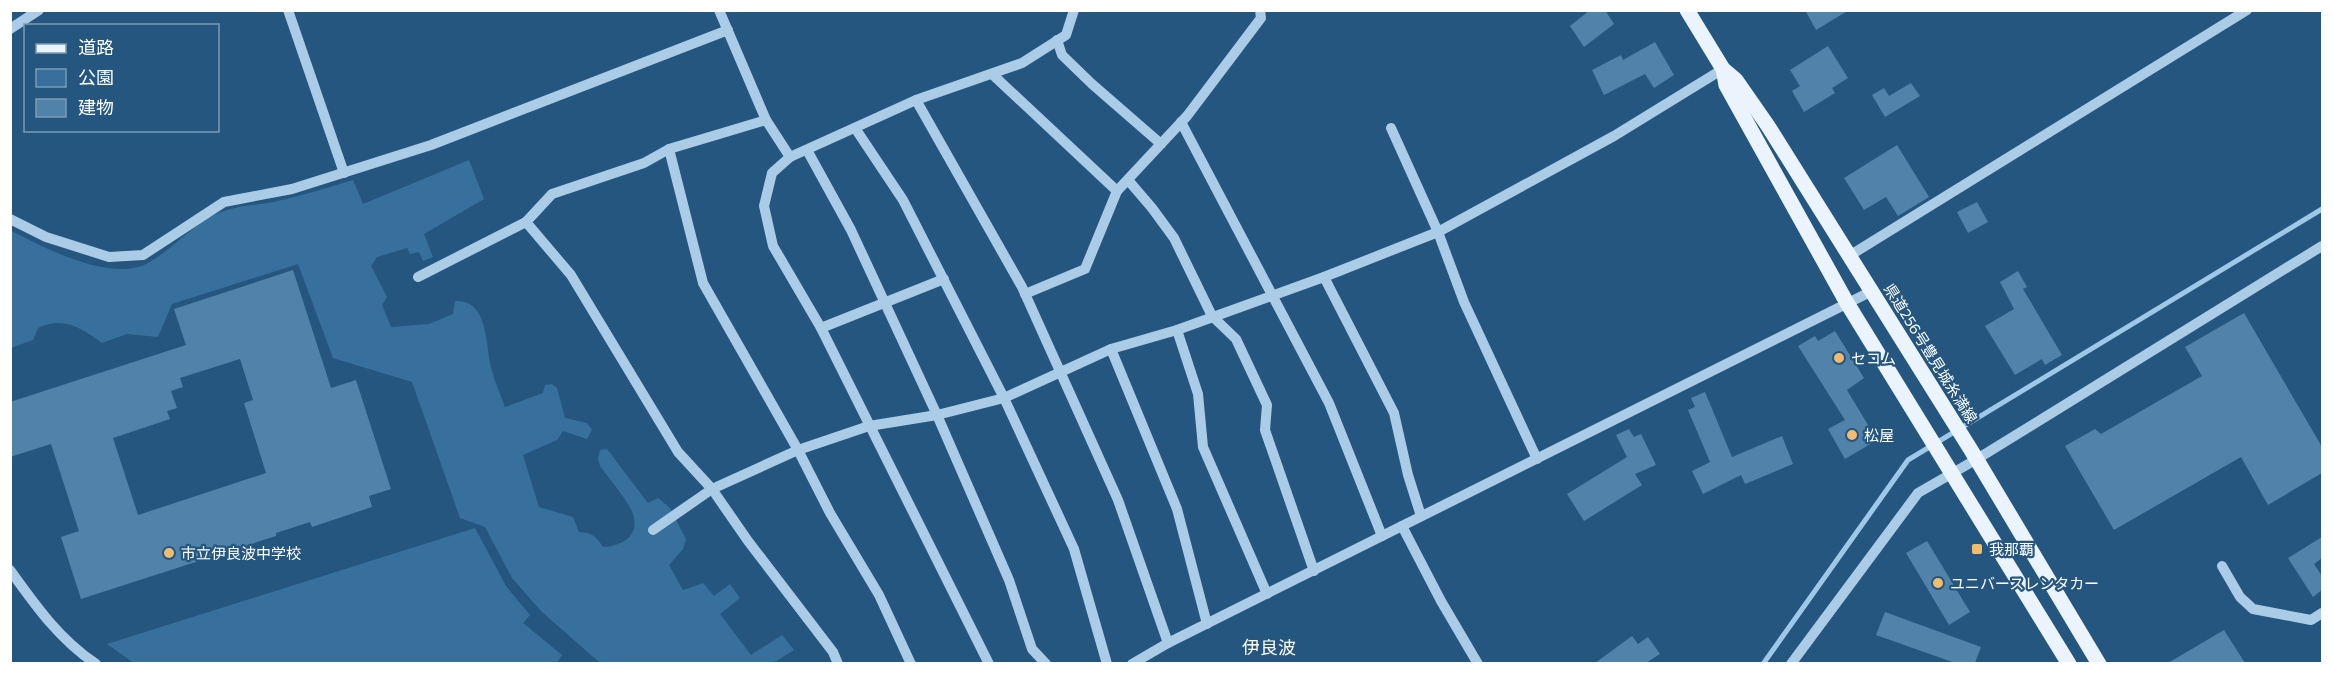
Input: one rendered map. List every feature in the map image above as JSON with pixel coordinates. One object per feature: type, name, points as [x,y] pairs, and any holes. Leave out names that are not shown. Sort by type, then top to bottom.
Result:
[{"type":"main road","name":"県道256号豊見城糸満線","points":[[1687,10],[1723,69],[1736,80],[1768,126],[1953,420],[2099,663]]},
{"type":"main road","name":"県道256号豊見城糸満線","points":[[1723,69],[1726,85],[1847,303],[2069,663]]},
{"type":"street","points":[[10,29],[39,10]]},
{"type":"street","points":[[288,10],[344,173]]},
{"type":"street","points":[[719,10],[766,120],[790,158]]},
{"type":"street","points":[[989,663],[821,328],[773,246],[764,206],[772,173],[790,158],[916,100],[1022,63],[1066,35],[1074,10]]},
{"type":"street","points":[[1025,294],[1085,269],[1117,191],[1181,122],[1261,18],[1260,10]]},
{"type":"street","points":[[1849,256],[2247,10]]},
{"type":"street","points":[[10,219],[46,237],[109,257],[143,255],[224,202],[292,189],[431,145],[728,30]]},
{"type":"street","points":[[1057,40],[1062,56],[1161,144]]},
{"type":"street","points":[[653,530],[712,489],[798,450],[869,426],[937,415],[1004,398],[1111,349],[1177,330],[1324,277],[1438,232],[1614,136],[1723,69]]},
{"type":"street","points":[[992,74],[1117,191]]},
{"type":"street","points":[[916,100],[1025,294],[1118,500],[1168,643]]},
{"type":"street","points":[[418,278],[526,222],[552,194],[644,163],[669,149],[766,120]]},
{"type":"street","points":[[1181,122],[1329,403],[1382,536]]},
{"type":"street","points":[[855,128],[903,200],[1004,398],[1074,549],[1107,663]]},
{"type":"street","points":[[1391,128],[1438,232],[1464,302],[1537,459]]},
{"type":"street","points":[[669,149],[703,283],[798,450],[830,513],[879,595],[911,663]]},
{"type":"street","points":[[807,150],[851,230],[937,415],[1009,580],[1032,649],[1046,663]]},
{"type":"street","points":[[1128,180],[1174,238],[1212,316],[1236,339],[1267,405],[1265,430],[1314,570]]},
{"type":"street","points":[[526,222],[572,275],[678,452],[712,489],[748,541],[833,652],[838,663]]},
{"type":"street","points":[[1791,663],[1918,493],[1951,469],[2322,246]]},
{"type":"street","points":[[1324,277],[1394,413],[1408,475],[1422,516]]},
{"type":"street","points":[[821,328],[944,279]]},
{"type":"street","points":[[1132,663],[1872,291]]},
{"type":"street","points":[[1177,330],[1198,394],[1203,447],[1267,594]]},
{"type":"street","points":[[1111,349],[1177,509],[1207,624]]},
{"type":"street","points":[[1402,526],[1441,601],[1478,663]]},
{"type":"street","points":[[2222,566],[2240,597],[2253,609],[2311,620],[2322,613]]},
{"type":"street","points":[[10,570],[41,614],[80,653],[96,663]]},
{"type":"green space","points":[[469,160],[484,199],[424,234],[433,257],[423,261],[419,252],[410,254],[407,248],[377,257],[371,266],[387,297],[382,305],[391,327],[429,324],[453,314],[455,301],[466,302],[475,308],[484,327],[492,371],[505,407],[543,393],[545,385],[552,384],[557,388],[565,418],[587,423],[592,430],[587,439],[563,431],[557,440],[523,455],[539,507],[573,517],[579,532],[594,536],[603,547],[617,545],[628,538],[634,528],[633,514],[600,466],[598,458],[600,450],[607,449],[648,503],[658,498],[670,508],[686,539],[683,549],[669,565],[683,590],[703,583],[714,596],[730,584],[740,598],[720,614],[751,655],[782,635],[794,650],[773,663],[600,663],[541,611],[512,578],[485,527],[460,518],[412,382],[333,358],[298,264],[172,304],[158,337],[127,334],[102,343],[79,328],[56,323],[38,328],[33,340],[11,348],[10,230],[78,261],[116,269],[133,268],[158,257],[204,221],[224,211],[278,201],[353,180],[363,204]]},
{"type":"green space","points":[[475,528],[506,586],[530,615],[523,623],[562,655],[557,663],[135,664],[107,644]]},
{"type":"building","points":[[1590,10],[1605,10],[1614,24],[1584,47],[1570,26]]},
{"type":"building","points":[[1805,10],[1849,10],[1816,30]]},
{"type":"building","points":[[1655,42],[1674,75],[1654,88],[1645,74],[1604,95],[1592,70],[1621,55],[1623,60]]},
{"type":"building","points":[[1828,46],[1848,78],[1832,88],[1835,93],[1804,112],[1792,91],[1800,86],[1790,70]]},
{"type":"building","points":[[1911,83],[1920,96],[1885,117],[1872,95],[1884,88],[1889,96]]},
{"type":"building","points":[[1897,145],[1929,197],[1898,216],[1886,197],[1864,210],[1844,178]]},
{"type":"building","points":[[1977,202],[1988,222],[1968,233],[1957,212]]},
{"type":"building","points":[[293,270],[331,388],[356,380],[391,489],[369,496],[372,507],[312,527],[310,522],[276,533],[276,536],[81,599],[61,537],[79,531],[51,444],[10,457],[10,402],[186,345],[174,309]],"holes":[[[240,359],[253,400],[244,403],[266,473],[138,515],[113,438],[170,419],[167,411],[177,408],[171,391],[183,387],[180,378]]]},
{"type":"building","points":[[2018,271],[2027,287],[2023,289],[2062,355],[2045,365],[2042,359],[2015,375],[1985,326],[2014,309],[2000,282]]},
{"type":"building","points":[[2244,313],[2322,447],[2322,473],[2268,505],[2241,457],[2114,530],[2065,446],[2095,429],[2101,434],[2202,376],[2185,347]]},
{"type":"building","points":[[1835,331],[1864,378],[1847,390],[1877,440],[1845,459],[1828,429],[1845,420],[1798,346],[1815,336],[1818,341]]},
{"type":"building","points":[[1705,392],[1732,457],[1782,436],[1793,464],[1745,484],[1741,475],[1703,494],[1692,471],[1710,462],[1688,410],[1695,407],[1691,398]]},
{"type":"building","points":[[1629,429],[1634,437],[1641,434],[1656,465],[1635,474],[1642,485],[1584,521],[1567,494],[1627,457],[1616,435]]},
{"type":"building","points":[[2322,537],[2322,558],[2314,564],[2322,576],[2322,590],[2313,597],[2288,558]]},
{"type":"building","name":"ユニバースレンタカー","points":[[1927,541],[1970,612],[1949,625],[1906,553]]},
{"type":"building","points":[[1885,612],[1981,647],[1975,663],[1955,663],[1876,635]]},
{"type":"building","points":[[2224,630],[2245,663],[2168,663]]},
{"type":"building","points":[[1632,636],[1638,644],[1648,637],[1660,654],[1646,663],[1595,663]]},
{"type":"waterway","points":[[1763,664],[1908,460],[2322,209]]},
{"type":"place","name":"セコム","points":[[1839,358]]},
{"type":"place","name":"松屋","points":[[1852,435]]},
{"type":"place","name":"我那覇","points":[[1977,549]]},
{"type":"place","name":"市立伊良波中学校","points":[[169,553]]},
{"type":"place","name":"ユニバースレンタカー","points":[[1938,583]]},
{"type":"district","name":"伊良波","points":[[1269,647]]}]
